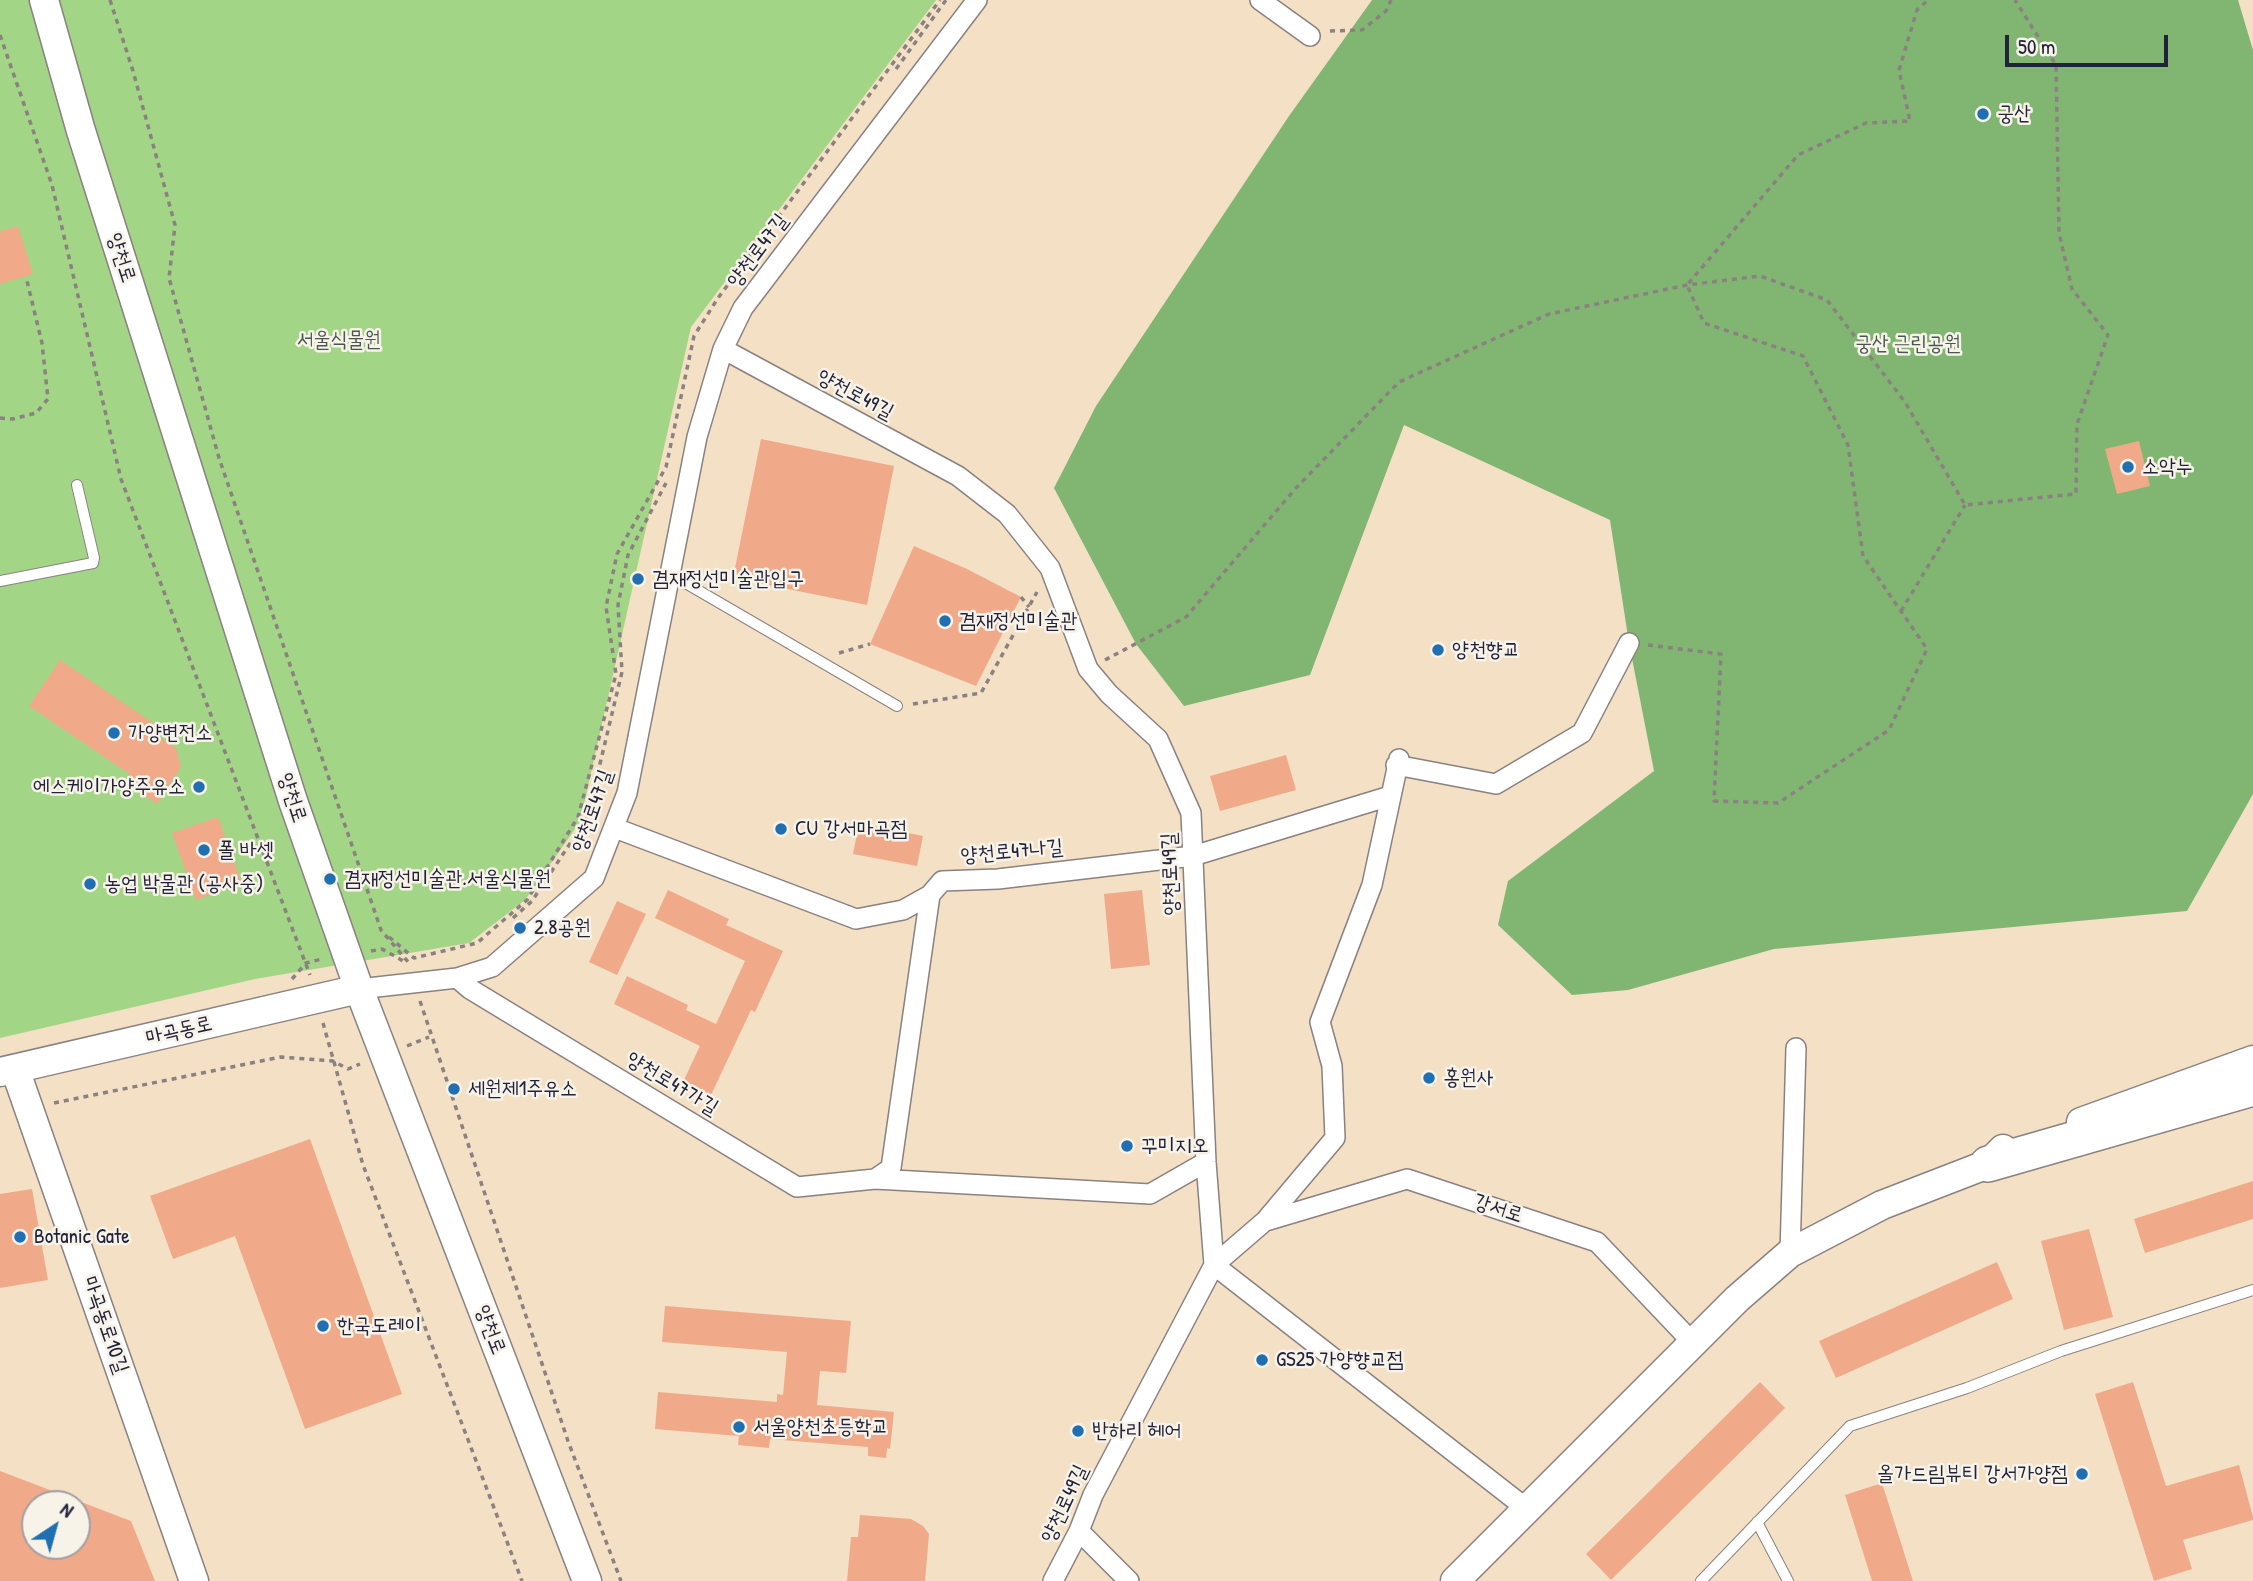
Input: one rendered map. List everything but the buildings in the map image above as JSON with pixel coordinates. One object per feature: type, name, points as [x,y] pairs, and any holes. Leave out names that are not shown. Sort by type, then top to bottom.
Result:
[{"type":"highway","points":[[1988,1164],[2253,1088]]},
{"type":"main road","name":"양천로","points":[[44,0],[80,131],[288,788],[359,989],[584,1580]]},
{"type":"main road","name":"마곡동로","points":[[8,1070],[359,989]]},
{"type":"main road","points":[[1468,1576],[1527,1509],[1693,1343],[1790,1253],[1882,1205],[1988,1164],[2004,1148],[2253,1060]]},
{"type":"main road","name":"마곡동로10길","points":[[8,1070],[29,1108],[194,1581]]},
{"type":"main road","points":[[1988,1164],[2023,1167],[2253,1104]]},
{"type":"street","name":"양천로47길","points":[[359,989],[415,975],[457,978],[492,967],[594,877],[627,793],[697,437],[723,349],[743,308],[977,0]]},
{"type":"street","points":[[1260,0],[1310,36]]},
{"type":"street","name":"양천로49길","points":[[723,349],[958,476],[1007,514],[1050,568],[1088,669],[1109,694],[1158,739],[1191,813],[1206,1162],[1214,1265],[1093,1495],[1079,1531],[1053,1581]]},
{"type":"street","points":[[1527,1509],[1214,1265],[1265,1221],[1335,1138],[1332,1066],[1320,1022],[1372,885],[1398,762],[1496,784],[1582,733],[1629,643]]},
{"type":"street","name":"양천로47나길","points":[[615,828],[856,919],[903,910],[930,895],[942,881],[998,879],[1193,856],[1390,796]]},
{"type":"street","points":[[875,1179],[891,1168],[930,895]]},
{"type":"street","name":"양천로47가길","points":[[457,978],[470,989],[797,1187],[875,1179],[1150,1194],[1206,1162]]},
{"type":"street","points":[[1790,1253],[1796,1048]]},
{"type":"street","name":"강서로","points":[[1265,1221],[1407,1178],[1597,1242],[1693,1343]]},
{"type":"street","points":[[1079,1531],[1129,1581]]},
{"type":"lane","points":[[0,581],[93,563],[77,485]]},
{"type":"lane","points":[[670,574],[897,706]]},
{"type":"lane","points":[[1701,1581],[1850,1426],[1967,1388],[2062,1351],[2253,1290]]},
{"type":"lane","points":[[1756,1522],[1788,1581]]},
{"type":"path","points":[[110,0],[133,71],[174,225],[169,278],[219,458],[381,930],[415,975],[430,1037],[568,1441],[621,1581]]},
{"type":"path","points":[[1310,36],[1329,31],[1362,30],[1386,11],[1391,0]]},
{"type":"path","points":[[1687,285],[1798,155],[1866,123],[1910,121],[1899,70],[1917,10],[1928,0]]},
{"type":"path","points":[[1965,505],[2076,494],[2077,424],[2108,335],[2072,289],[2059,233],[2056,65],[2016,0]]},
{"type":"path","points":[[0,35],[52,185],[121,479],[302,950],[363,1165],[523,1581]]},
{"type":"path","points":[[1088,669],[1186,617],[1296,488],[1399,382],[1549,314],[1687,285],[1760,276],[1827,300],[1905,402],[1965,505]]},
{"type":"path","points":[[0,418],[13,419],[36,413],[48,399],[42,343],[27,281]]},
{"type":"path","points":[[1629,643],[1721,653],[1714,801],[1778,803],[1889,730],[1927,649],[1863,556],[1848,445],[1803,356],[1704,323],[1687,285]]},
{"type":"path","points":[[1901,611],[1965,505]]},
{"type":"path","points":[[897,706],[981,694],[1050,568]]},
{"type":"path","points":[[1021,597],[1029,607]]},
{"type":"path","points":[[817,660],[870,644]]},
{"type":"path","points":[[382,949],[409,964],[415,975]]},
{"type":"path","points":[[29,1108],[281,1057],[333,1061],[348,1069],[430,1037]]},
{"type":"green space","name":"서울식물원","points":[[0,0],[936,0],[691,327],[580,822],[525,900],[469,943],[255,979],[0,1038]]},
{"type":"green space","name":"궁산 근린공원","points":[[1372,0],[2238,0],[2253,50],[2253,794],[2187,911],[1774,949],[1628,990],[1572,995],[1498,925],[1508,881],[1654,771],[1629,643],[1610,520],[1404,425],[1310,675],[1184,706],[1136,644],[1054,488],[1096,406],[1289,116]]},
{"type":"place","name":"궁산","points":[[1983,114]]},
{"type":"place","name":"소악누","points":[[2128,467]]},
{"type":"place","name":"겸재정선미술관입구","points":[[638,579]]},
{"type":"place","name":"겸재정선미술관","points":[[945,621]]},
{"type":"place","name":"양천향교","points":[[1438,650]]},
{"type":"place","name":"가양변전소","points":[[114,733]]},
{"type":"place","name":"에스케이가양주유소","points":[[199,787]]},
{"type":"place","name":"CU 강서마곡점","points":[[781,829]]},
{"type":"place","name":"폴 바셋","points":[[204,850]]},
{"type":"place","name":"겸재정선미술관.서울식물원","points":[[330,879]]},
{"type":"place","name":"농업 박물관 (공사중)","points":[[90,884]]},
{"type":"place","name":"2.8공원","points":[[520,928]]},
{"type":"place","name":"홍원사","points":[[1429,1078]]},
{"type":"place","name":"세원제1주유소","points":[[454,1089]]},
{"type":"place","name":"꾸미지오","points":[[1127,1146]]},
{"type":"place","name":"Botanic Gate","points":[[20,1237]]},
{"type":"place","name":"한국도레이","points":[[323,1326]]},
{"type":"place","name":"GS25 가양향교점","points":[[1262,1360]]},
{"type":"place","name":"서울양천초등학교","points":[[739,1427]]},
{"type":"place","name":"반하리 헤어","points":[[1078,1431]]},
{"type":"place","name":"올가드림뷰티 강서가양점","points":[[2082,1474]]}]
